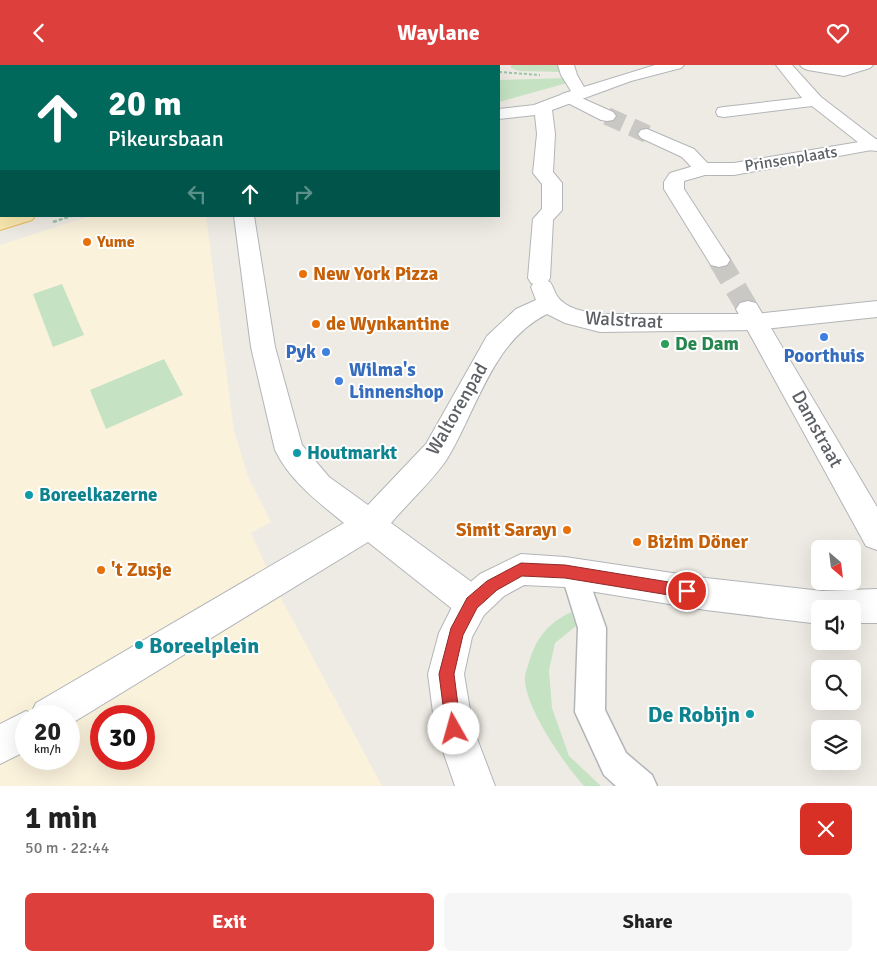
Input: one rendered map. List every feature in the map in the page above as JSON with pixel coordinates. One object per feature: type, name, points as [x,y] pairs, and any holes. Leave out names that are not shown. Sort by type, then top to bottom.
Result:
[{"type":"main road","points":[[0,224],[22,217]]},
{"type":"street","points":[[566,65],[575,86],[574,95]]},
{"type":"street","points":[[500,114],[543,108],[574,95],[649,71],[676,65]]},
{"type":"street","points":[[784,65],[800,86],[815,101],[876,145]]},
{"type":"street","points":[[808,65],[844,71],[865,65]]},
{"type":"street","points":[[574,95],[607,116]]},
{"type":"street","points":[[724,112],[815,101]]},
{"type":"street","points":[[543,108],[546,134],[543,173],[552,183],[552,210],[544,219],[539,278],[549,303]]},
{"type":"street","points":[[647,134],[688,153],[704,169]]},
{"type":"street","name":"Prinsenplaats","points":[[719,259],[674,189],[674,182],[677,177],[704,169],[734,169],[876,145]]},
{"type":"street","points":[[244,217],[263,347],[289,450],[319,486],[472,603]]},
{"type":"street","name":"Waltorenpad","points":[[370,524],[436,452],[496,342],[524,315],[536,307],[549,303]]},
{"type":"street","name":"Walstraat","points":[[549,303],[564,314],[600,323],[877,309]]},
{"type":"street","name":"Damstraat","points":[[752,316],[877,536]]},
{"type":"street","points":[[67,705],[370,524]]},
{"type":"street","points":[[475,786],[454,729],[446,674],[456,633],[472,603],[492,585],[521,569],[574,573],[706,594],[822,608],[877,606]]},
{"type":"street","points":[[0,745],[15,736]]},
{"type":"lane","points":[[574,573],[592,628],[590,712],[615,765],[641,786]]},
{"type":"path","points":[[500,72],[531,75]]},
{"type":"shaded area","points":[[87,217],[206,217],[234,431],[249,479],[271,522],[251,533],[277,591],[382,786],[0,786],[0,245]]},
{"type":"green space","points":[[511,65],[559,65],[561,72],[519,71],[511,68]]},
{"type":"green space","points":[[565,78],[567,83],[500,102],[500,80]]},
{"type":"green space","points":[[62,284],[84,335],[53,347],[33,294]]},
{"type":"green space","points":[[164,359],[183,395],[106,429],[90,390]]},
{"type":"green space","points":[[571,612],[576,626],[555,643],[549,670],[552,708],[569,756],[601,786],[584,786],[576,776],[556,750],[538,718],[526,689],[525,673],[539,638],[555,621]]},
{"type":"tunnel","points":[[607,116],[647,134]]},
{"type":"tunnel","points":[[719,260],[748,309]]},
{"type":"place","name":"Yume","points":[[87,242]]},
{"type":"place","name":"New York Pizza","points":[[303,274]]},
{"type":"place","name":"de Wynkantine","points":[[316,324]]},
{"type":"place","name":"Poorthuis","points":[[824,337]]},
{"type":"place","name":"De Dam","points":[[665,344]]},
{"type":"place","name":"Pyk","points":[[326,352]]},
{"type":"place","name":"Wilma's Linnenshop","points":[[339,381]]},
{"type":"place","name":"Houtmarkt","points":[[297,453]]},
{"type":"place","name":"Boreelkazerne","points":[[29,495]]},
{"type":"place","name":"Simit Sarayı","points":[[567,530]]},
{"type":"place","name":"Bizim Döner","points":[[637,542]]},
{"type":"place","name":"'t Zusje","points":[[101,570]]},
{"type":"place","name":"Boreelplein","points":[[139,645]]},
{"type":"place","name":"De Robijn","points":[[750,714]]},
{"type":"route","points":[[454,729],[446,674],[456,633],[472,603],[492,585],[521,569],[565,571],[687,591]]}]
